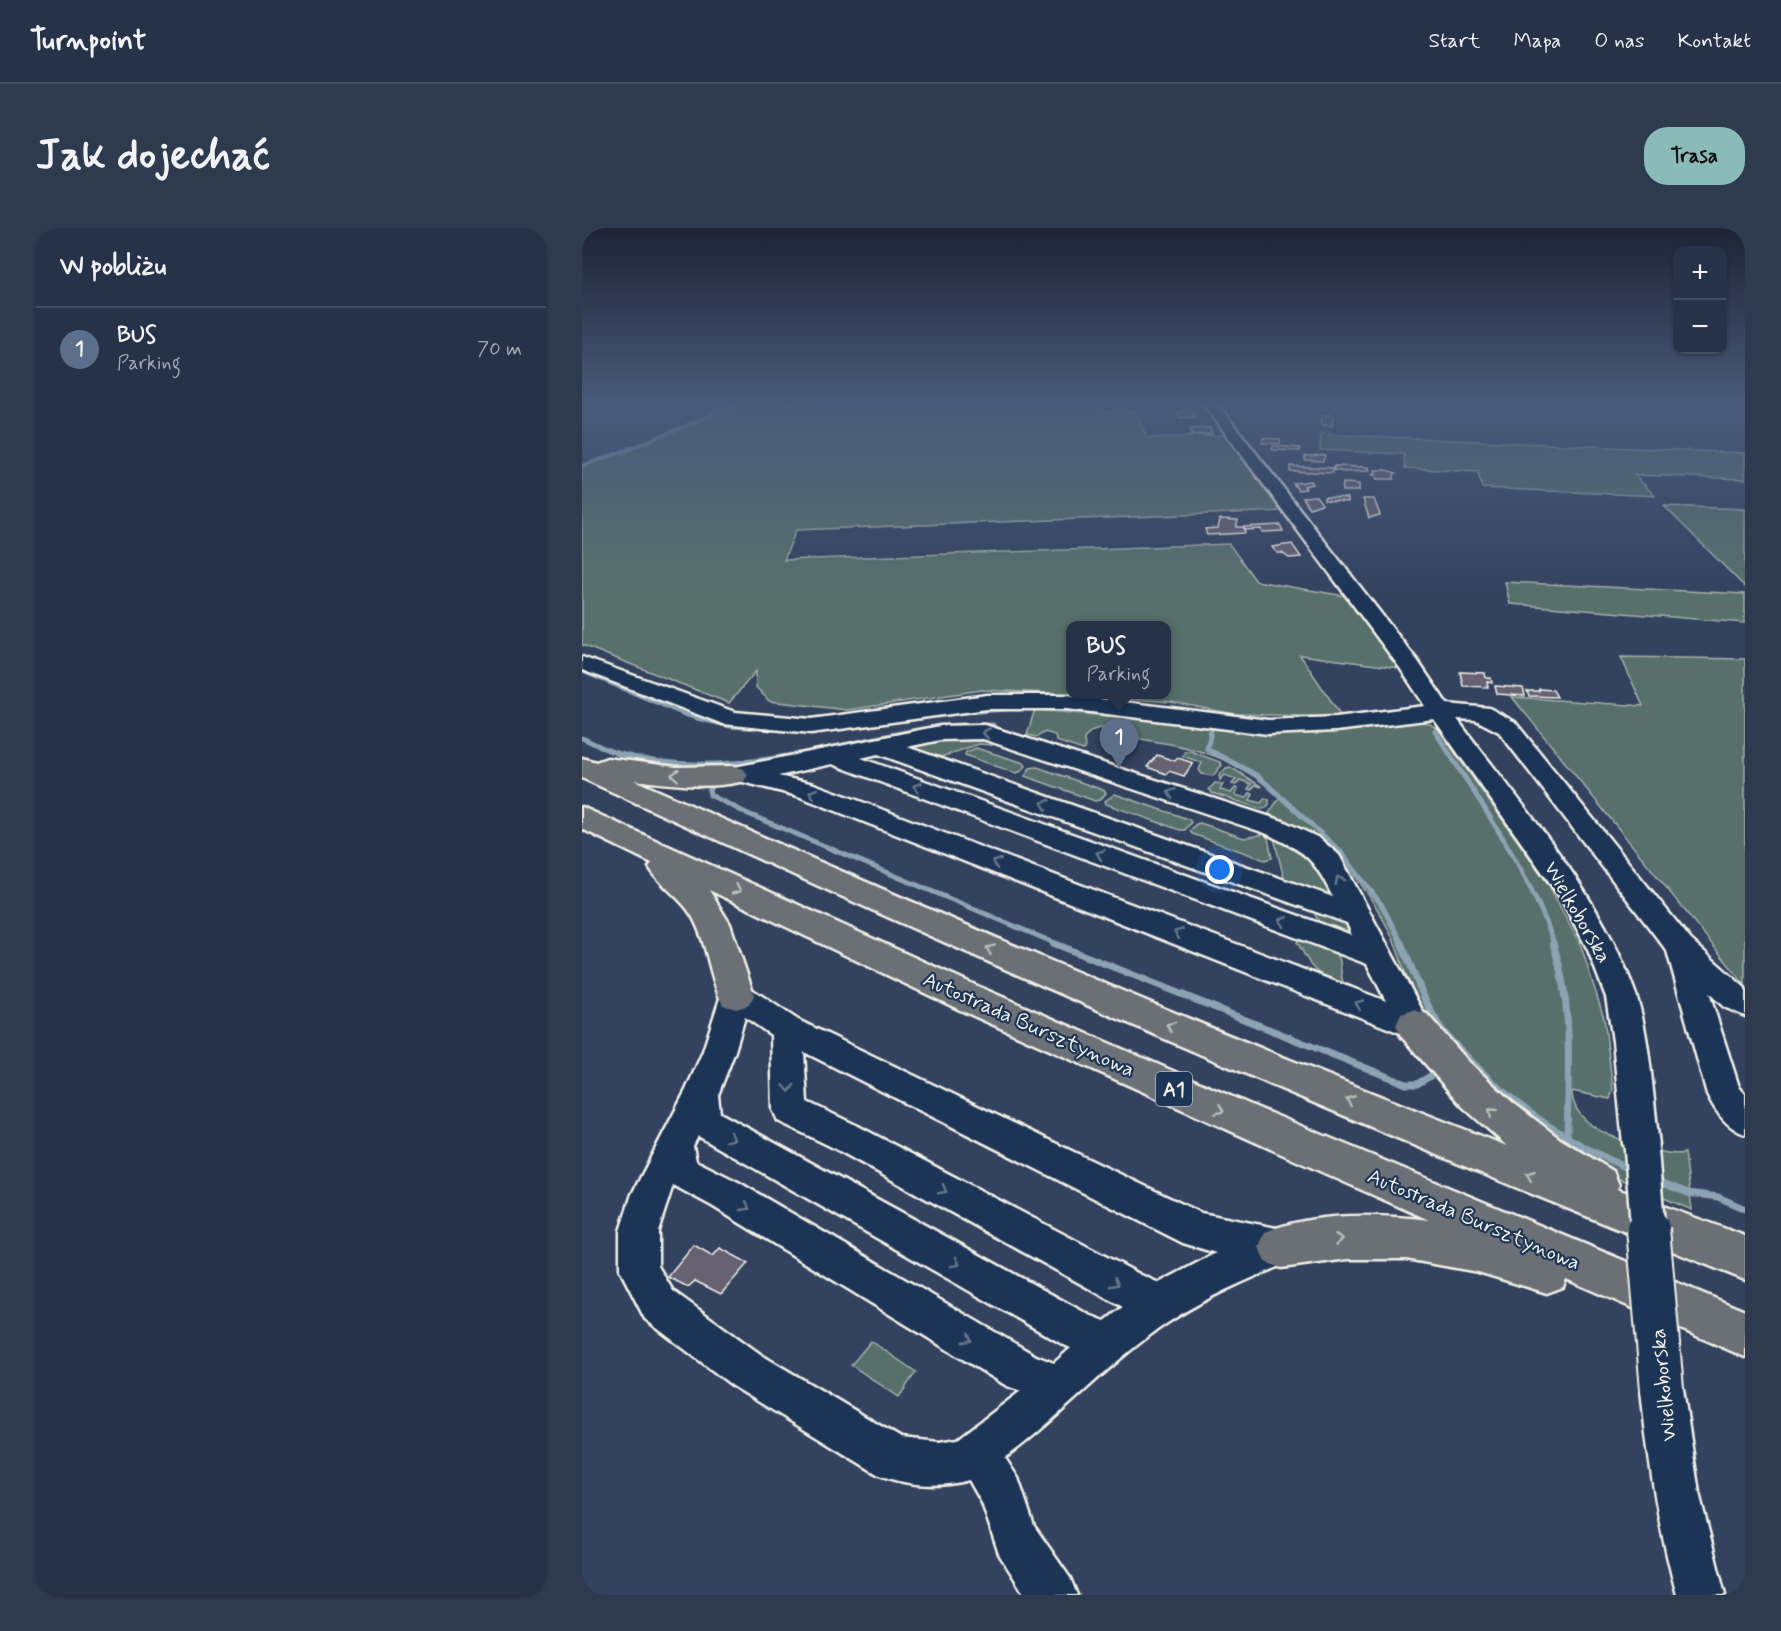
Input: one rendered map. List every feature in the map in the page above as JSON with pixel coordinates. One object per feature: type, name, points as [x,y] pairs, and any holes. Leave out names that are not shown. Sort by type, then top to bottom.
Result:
[{"type":"highway","points":[[582,762],[676,776],[734,775]]},
{"type":"highway","points":[[582,767],[764,850],[1105,999],[1513,1168],[1745,1258]]},
{"type":"highway","name":"Autostrada Bursztynowa","points":[[582,817],[971,999],[1244,1120],[1736,1331]]},
{"type":"highway","points":[[627,840],[673,873],[692,890],[707,910],[719,934],[736,994]]},
{"type":"highway","points":[[1414,1025],[1461,1082],[1511,1128],[1590,1181],[1683,1234]]},
{"type":"highway","points":[[1281,1246],[1357,1237],[1402,1237],[1438,1242],[1497,1254],[1736,1331]]},
{"type":"street","name":"Wielkoborska","points":[[1257,467],[1409,665],[1573,895],[1612,971],[1625,1019],[1641,1144],[1669,1451],[1701,1595]]},
{"type":"street","points":[[582,663],[731,719],[811,726],[987,702],[1090,704],[1268,727],[1336,724],[1440,711],[1481,713],[1507,727],[1681,948],[1735,998],[1745,1004]]},
{"type":"street","points":[[1017,741],[1030,702]]},
{"type":"street","points":[[734,775],[940,733],[969,730],[1017,741],[1297,836],[1310,844],[1329,862],[1414,1025]]},
{"type":"street","points":[[880,746],[1357,916]]},
{"type":"street","points":[[833,756],[1378,956]]},
{"type":"street","points":[[734,775],[778,783],[831,800],[1414,1025]]},
{"type":"street","points":[[1681,948],[1724,1094],[1745,1119]]},
{"type":"street","points":[[736,994],[787,1029],[1196,1230],[1232,1239],[1281,1246],[1235,1264],[1160,1304],[1109,1343],[1017,1423],[977,1453],[967,1459],[939,1464],[895,1460],[748,1371],[659,1305],[639,1270],[639,1232],[650,1194],[701,1095],[719,1051],[736,994]]},
{"type":"street","points":[[787,1029],[790,1110],[856,1143],[1127,1289],[1160,1304]]},
{"type":"street","points":[[701,1095],[704,1122],[1078,1331],[1109,1343]]},
{"type":"street","points":[[675,1146],[681,1171],[725,1194],[1022,1371],[1058,1386]]},
{"type":"street","points":[[977,1453],[1002,1494],[1015,1538],[1053,1595]]},
{"type":"green space","points":[[582,467],[1252,467],[1285,511],[796,530],[784,560],[1229,544],[1256,581],[1345,596],[1399,668],[1300,655],[1342,717],[1235,714],[1171,702],[1134,699],[1171,699],[1171,621],[1066,621],[1066,694],[982,690],[847,710],[769,701],[756,687],[756,671],[729,703],[582,645]]},
{"type":"green space","points":[[1745,467],[1745,479],[1635,475],[1655,496],[1482,488],[1478,472],[1405,468]]},
{"type":"green space","points":[[1664,506],[1745,509],[1745,587]]},
{"type":"green space","points":[[1505,582],[1745,594],[1745,623],[1510,604]]},
{"type":"green space","points":[[1621,657],[1745,659],[1745,985],[1512,697],[1643,706]]},
{"type":"green space","points":[[1040,706],[1214,724],[1417,721],[1437,728],[1548,884],[1581,946],[1604,1018],[1613,1089],[1610,1099],[1572,1091],[1579,1113],[1596,1128],[1621,1140],[1664,1152],[1685,1153],[1692,1210],[1608,1174],[1526,1125],[1412,1000],[1417,999],[1393,939],[1379,912],[1349,869],[1316,836],[1270,816],[1269,813],[1280,797],[1262,782],[1245,770],[1209,754],[1172,744],[1129,737],[1106,729],[1095,729],[1089,733],[1084,739],[1085,749],[1083,750],[1056,741],[1055,735],[1045,732],[1037,737],[1027,735],[1034,712]]},
{"type":"green space","points":[[958,734],[1002,741],[992,745],[979,744],[941,757],[904,745]]},
{"type":"green space","points":[[976,748],[1024,763],[1026,766],[1020,772],[1015,773],[965,755],[966,752]]},
{"type":"green space","points":[[1185,751],[1220,762],[1222,765],[1213,776],[1202,774],[1199,770],[1202,763],[1183,756]]},
{"type":"green space","points":[[1037,767],[1106,793],[1100,800],[1095,801],[1025,776],[1030,768]]},
{"type":"green space","points":[[1230,767],[1262,787],[1255,785],[1251,790],[1248,789],[1251,784],[1240,780],[1236,785],[1232,784],[1236,779],[1225,775],[1220,780],[1219,776]]},
{"type":"green space","points":[[1215,783],[1223,784],[1220,790],[1231,793],[1235,788],[1238,789],[1235,795],[1246,798],[1250,793],[1253,794],[1250,800],[1261,803],[1265,798],[1269,800],[1269,804],[1266,808],[1261,809],[1212,793],[1209,789]]},
{"type":"green space","points":[[1115,794],[1191,822],[1185,830],[1180,830],[1106,804],[1105,801]]},
{"type":"green space","points":[[1200,823],[1244,838],[1264,834],[1268,838],[1272,858],[1265,860],[1192,834],[1190,831]]},
{"type":"green space","points":[[1276,833],[1302,846],[1339,900],[1284,879],[1274,838]]},
{"type":"green space","points":[[1311,907],[1345,919],[1357,938],[1320,924]]},
{"type":"green space","points":[[1301,939],[1335,950],[1339,958],[1343,982],[1389,1003],[1320,974],[1311,966],[1297,942]]},
{"type":"green space","points":[[871,1341],[916,1372],[899,1397],[851,1365]]},
{"type":"building","points":[[1290,467],[1333,468],[1333,473],[1290,471]]},
{"type":"building","points":[[1334,467],[1362,467],[1369,467],[1370,471],[1345,472],[1334,470]]},
{"type":"building","points":[[1375,470],[1396,473],[1394,479],[1377,479],[1376,475],[1372,475],[1376,473]]},
{"type":"building","points":[[1311,481],[1313,484],[1304,486],[1306,489],[1298,490],[1293,483]]},
{"type":"building","points":[[1343,483],[1359,484],[1359,491],[1342,491]]},
{"type":"building","points":[[1316,496],[1322,504],[1309,508],[1303,497]]},
{"type":"building","points":[[1324,497],[1348,498],[1348,502],[1324,500]]},
{"type":"building","points":[[1363,499],[1374,499],[1380,515],[1369,518]]},
{"type":"building","points":[[1220,519],[1238,520],[1236,527],[1243,527],[1245,533],[1207,535],[1205,529],[1218,528]]},
{"type":"building","points":[[1280,525],[1283,531],[1262,532],[1261,529],[1245,530],[1244,527]]},
{"type":"building","points":[[1292,544],[1301,557],[1289,558],[1282,553],[1277,553],[1272,547]]},
{"type":"building","points":[[1460,672],[1485,673],[1486,678],[1491,678],[1492,683],[1487,682],[1488,687],[1463,686]]},
{"type":"building","points":[[1495,686],[1523,688],[1525,696],[1497,694]]},
{"type":"building","points":[[1539,689],[1553,690],[1557,697],[1529,696],[1527,691],[1539,691]]},
{"type":"building","points":[[1157,755],[1175,761],[1178,758],[1193,763],[1184,776],[1169,771],[1166,774],[1147,767]]},
{"type":"building","points":[[694,1245],[713,1256],[720,1248],[748,1263],[721,1294],[695,1281],[688,1287],[668,1277]]},
{"type":"waterway","points":[[582,671],[686,715],[703,719]]},
{"type":"waterway","points":[[956,713],[1009,709]]},
{"type":"waterway","points":[[1042,709],[1115,715]]},
{"type":"waterway","points":[[909,719],[925,717]]},
{"type":"waterway","points":[[697,718],[730,726],[788,730]]},
{"type":"waterway","points":[[843,728],[920,718]]},
{"type":"waterway","points":[[582,738],[615,753],[651,761],[713,764],[805,753],[930,728],[993,725]]},
{"type":"waterway","points":[[1212,727],[1207,749],[1258,776],[1340,851],[1381,904],[1402,944]]},
{"type":"waterway","points":[[1435,731],[1517,862],[1544,917],[1554,944]]},
{"type":"waterway","points":[[713,785],[709,790],[710,795],[746,813],[1057,944]]},
{"type":"waterway","points":[[1053,943],[1406,1084],[1417,1084],[1432,1075]]},
{"type":"waterway","points":[[1401,943],[1436,1020],[1452,1042],[1488,1078],[1526,1110],[1567,1138]]},
{"type":"waterway","points":[[1553,943],[1560,967],[1567,1015],[1569,1064],[1567,1138]]},
{"type":"waterway","points":[[1567,1138],[1632,1170]]},
{"type":"waterway","points":[[1655,1180],[1688,1193],[1718,1197],[1745,1209]]},
{"type":"place","name":"BUS","points":[[1119,768]]}]
